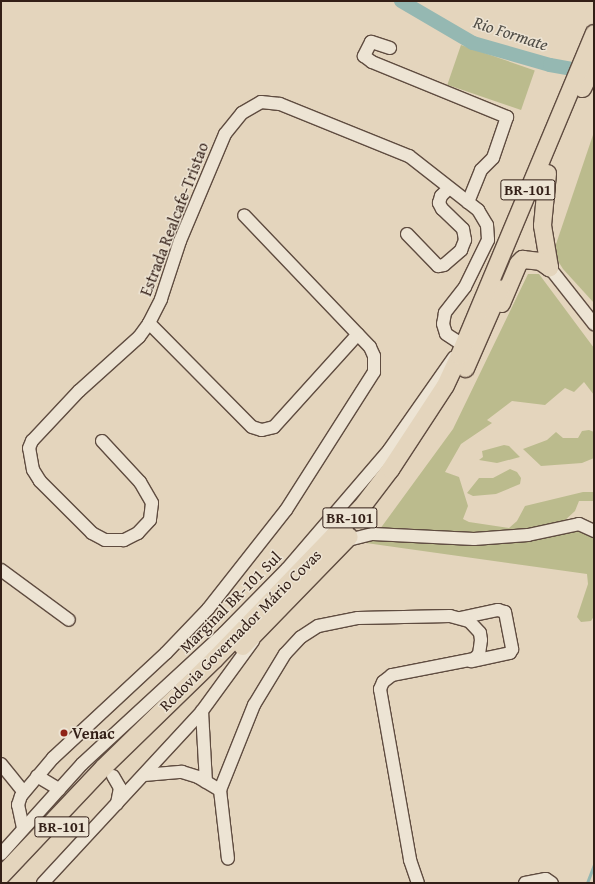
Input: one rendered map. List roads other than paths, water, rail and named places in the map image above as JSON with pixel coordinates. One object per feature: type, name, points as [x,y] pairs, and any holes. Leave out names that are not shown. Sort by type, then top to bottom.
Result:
[{"type":"highway","name":"Rodovia Governador Mário Covas","points":[[8,883],[143,742],[263,626],[344,541],[410,462],[454,389],[480,337],[547,173],[592,37]]},
{"type":"highway","name":"Rodovia Governador Mário Covas","points":[[1,875],[103,768],[214,659],[361,506],[390,469],[425,418],[461,350],[571,99],[594,63]]},
{"type":"highway","points":[[547,173],[542,225],[549,267]]},
{"type":"highway","points":[[454,389],[488,333],[518,263],[522,259],[530,259],[549,267]]},
{"type":"street","points":[[390,48],[371,42],[364,56],[372,62],[507,117],[493,158],[482,170],[468,202]]},
{"type":"street","name":"Estrada Realcafe-Tristao","points":[[102,441],[140,482],[152,503],[150,520],[138,533],[124,540],[105,540],[92,533],[40,481],[33,470],[29,448],[32,441],[79,392],[138,337],[149,323],[161,299],[180,241],[225,134],[233,121],[251,106],[261,102],[280,104],[408,156],[468,202],[484,217],[488,232],[478,264],[443,318],[443,328],[446,334],[461,350]]},
{"type":"street","points":[[407,234],[438,266],[444,265],[461,250],[465,240],[463,229],[442,209],[440,203],[441,196],[449,188]]},
{"type":"street","points":[[23,828],[18,805],[24,792],[53,758],[166,653],[208,609],[286,510],[374,372],[374,356],[358,334],[244,215]]},
{"type":"street","points":[[549,267],[594,324]]},
{"type":"street","points":[[149,323],[252,427],[262,430],[274,427],[358,334]]},
{"type":"street","name":"Marginal BR-101 Sul","points":[[1,854],[82,764],[224,633],[287,569],[376,467],[407,425],[446,365],[461,350]]},
{"type":"street","points":[[344,541],[373,534],[482,539],[528,535],[580,524],[594,531]]},
{"type":"street","points":[[1,570],[69,620]]},
{"type":"street","points":[[228,859],[220,790],[254,705],[285,654],[301,636],[318,626],[358,618],[460,618],[502,610],[505,612],[512,649],[506,655],[392,675],[382,682],[380,689],[410,860],[418,883]]},
{"type":"street","points":[[460,618],[475,626],[481,640],[479,654],[468,662]]},
{"type":"street","points":[[43,883],[117,805],[202,711],[263,626]]},
{"type":"street","points":[[202,711],[206,757],[206,782]]},
{"type":"street","points":[[144,775],[182,772],[196,767],[206,757]]},
{"type":"street","points":[[1,764],[24,792]]},
{"type":"street","points":[[82,764],[102,766]]},
{"type":"street","points":[[182,772],[206,782],[220,790]]},
{"type":"street","points":[[37,776],[59,789]]},
{"type":"street","points":[[113,776],[120,788],[117,805]]},
{"type":"street","points":[[525,883],[546,879],[552,883]]},
{"type":"waterway","name":"Rio Formate","points":[[401,1],[473,43],[550,65],[588,72]]},
{"type":"waterway","points":[[587,883],[594,865]]},
{"type":"place","name":"Venac","points":[[64,733]]}]
